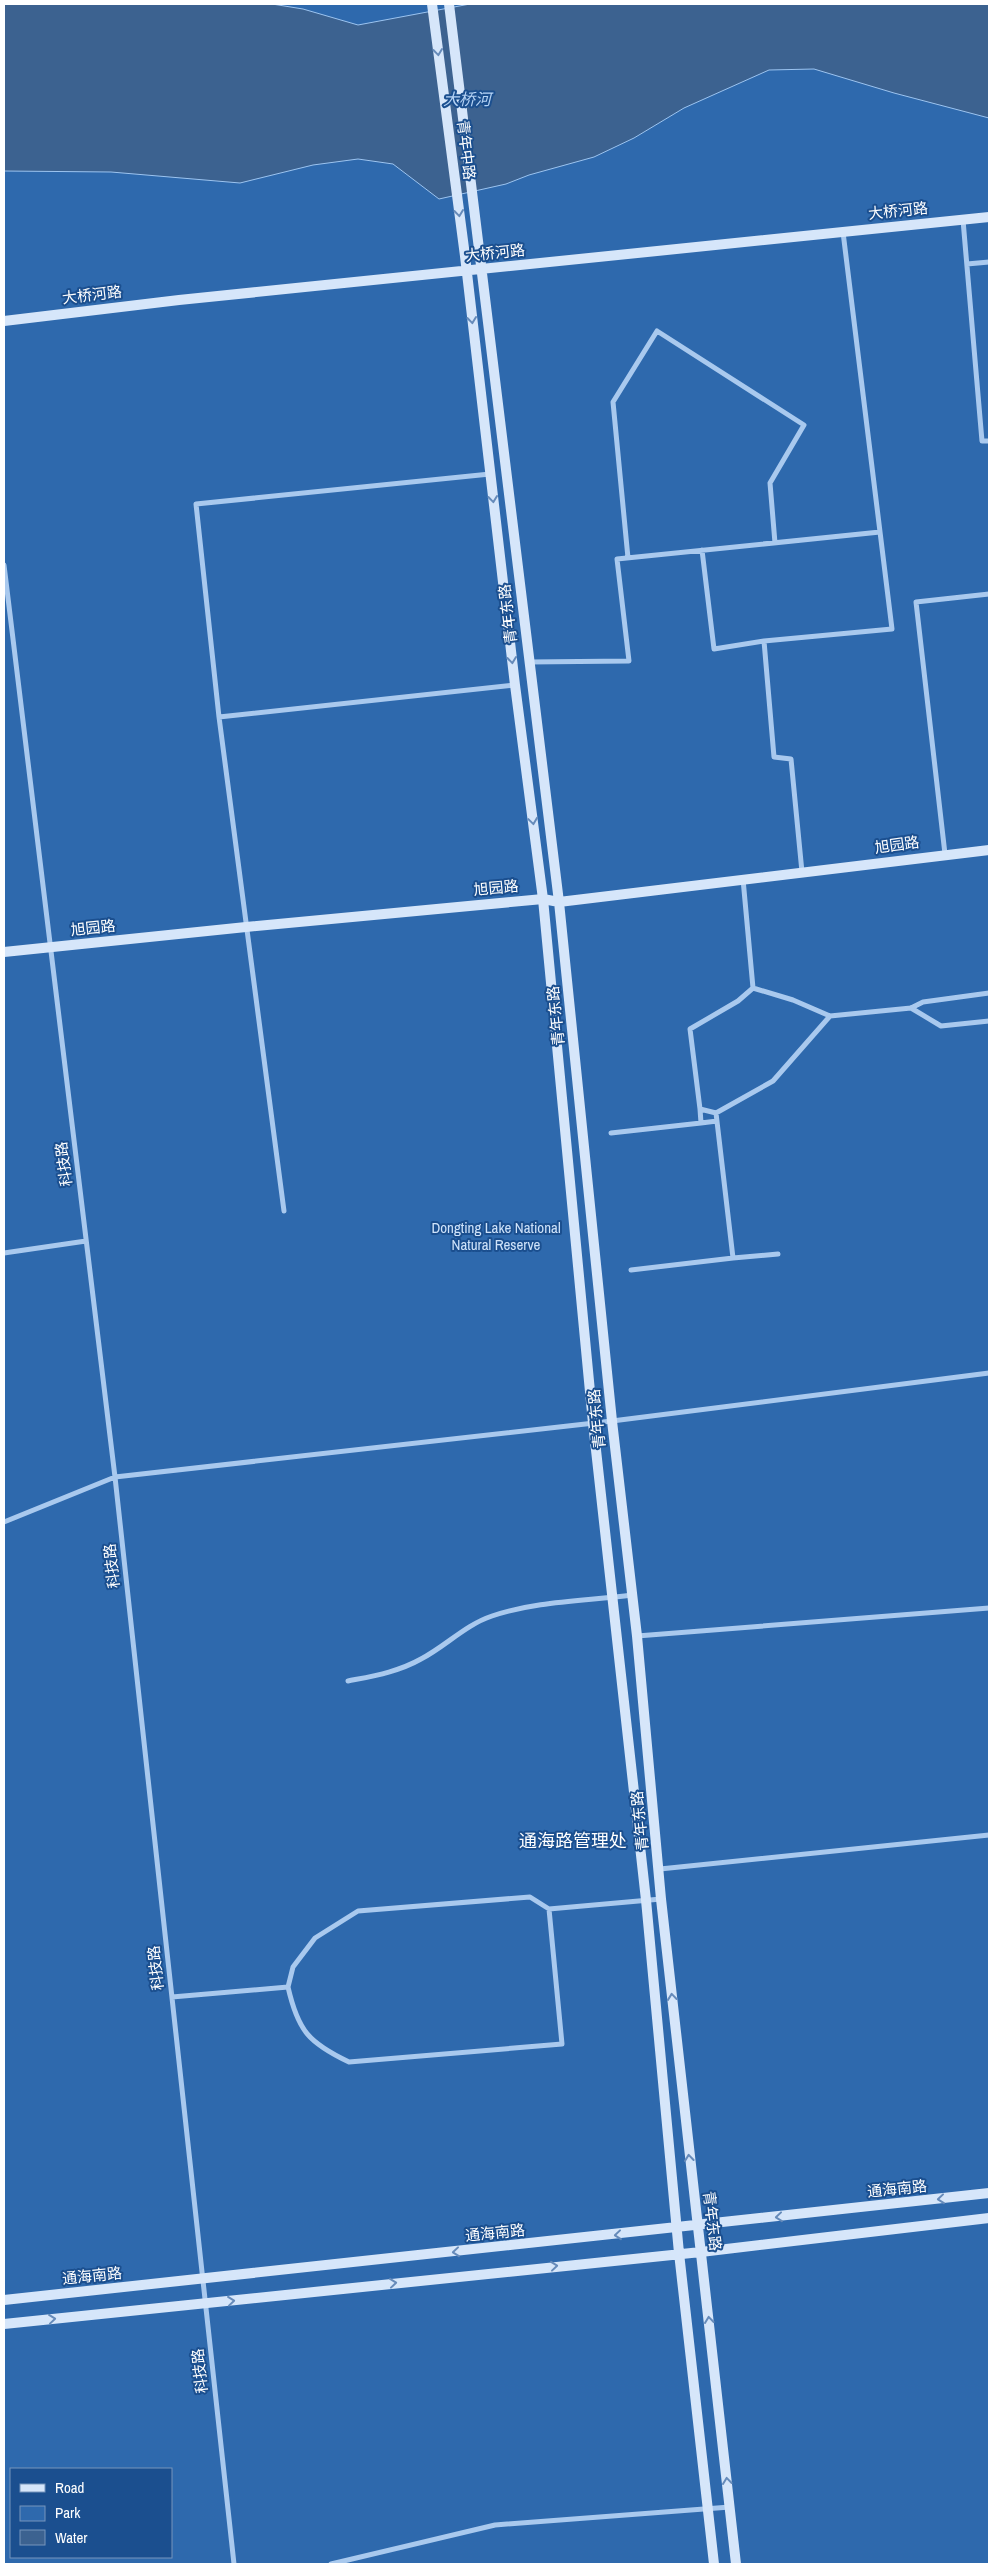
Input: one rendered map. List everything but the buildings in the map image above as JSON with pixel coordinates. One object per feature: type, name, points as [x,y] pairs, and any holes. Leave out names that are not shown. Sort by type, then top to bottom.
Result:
[{"type":"main road","name":"青年中路","points":[[432,4],[466,271]]},
{"type":"main road","name":"青年东路","points":[[449,4],[481,252],[528,662],[559,902],[612,1422],[637,1636],[660,1870],[661,1900],[736,2564]]},
{"type":"main road","name":"大桥河路","points":[[4,321],[179,300],[989,217]]},
{"type":"main road","name":"青年东路","points":[[466,271],[515,685],[543,899],[593,1423],[646,1900],[679,2252],[714,2564]]},
{"type":"main road","name":"旭园路","points":[[4,952],[246,926],[543,899],[559,902],[989,850]]},
{"type":"main road","name":"通海南路","points":[[4,2300],[677,2229],[989,2193]]},
{"type":"main road","points":[[4,2324],[679,2252],[701,2252],[989,2218]]},
{"type":"street","points":[[963,219],[982,441],[989,441]]},
{"type":"street","points":[[702,550],[714,649],[764,641],[892,629],[843,232]]},
{"type":"street","points":[[967,264],[989,262]]},
{"type":"street","points":[[628,558],[614,402],[657,331],[804,425],[770,482],[775,543]]},
{"type":"street","points":[[284,1211],[219,717],[196,504],[490,474]]},
{"type":"street","points":[[528,662],[629,661],[617,560],[880,532]]},
{"type":"street","name":"科技路","points":[[4,565],[115,1477],[234,2564]]},
{"type":"street","points":[[945,854],[916,602],[989,594]]},
{"type":"street","points":[[764,641],[774,757],[791,759],[802,873]]},
{"type":"street","points":[[219,717],[515,685]]},
{"type":"street","points":[[742,879],[753,988]]},
{"type":"street","points":[[753,988],[793,1000],[830,1016],[911,1008],[923,1002],[989,993]]},
{"type":"street","points":[[701,1123],[690,1029],[738,1001],[753,988]]},
{"type":"street","points":[[911,1008],[941,1026],[989,1021]]},
{"type":"street","points":[[700,1109],[716,1113],[772,1081],[830,1016]]},
{"type":"street","points":[[716,1113],[733,1258]]},
{"type":"street","points":[[611,1133],[717,1121]]},
{"type":"street","points":[[4,1253],[86,1241]]},
{"type":"street","points":[[631,1270],[778,1254]]},
{"type":"street","points":[[4,1522],[115,1477],[612,1422],[989,1374]]},
{"type":"street","points":[[348,1681],[385,1674],[421,1659],[460,1632],[491,1616],[520,1608],[632,1595]]},
{"type":"street","points":[[637,1636],[989,1608]]},
{"type":"street","points":[[660,1870],[989,1835]]},
{"type":"street","points":[[549,1909],[562,2044],[349,2062],[327,2051],[304,2033],[292,2004],[288,1987],[293,1967],[315,1938],[358,1910],[530,1897],[549,1909],[661,1900]]},
{"type":"street","points":[[172,1997],[288,1987]]},
{"type":"street","points":[[331,2564],[495,2525],[708,2507],[730,2507]]},
{"type":"green space","name":"Dongting Lake National Natural Reserve","points":[[4,4],[989,4],[989,2564],[4,2564]]},
{"type":"water","name":"大桥河","points":[[4,4],[272,4],[303,9],[358,25],[470,4],[989,4],[989,118],[894,93],[814,69],[769,70],[684,108],[634,138],[594,157],[529,175],[506,184],[439,199],[393,164],[358,159],[313,165],[240,183],[111,172],[4,171]]},
{"type":"district","name":"通海路管理处","points":[[573,1841]]}]
